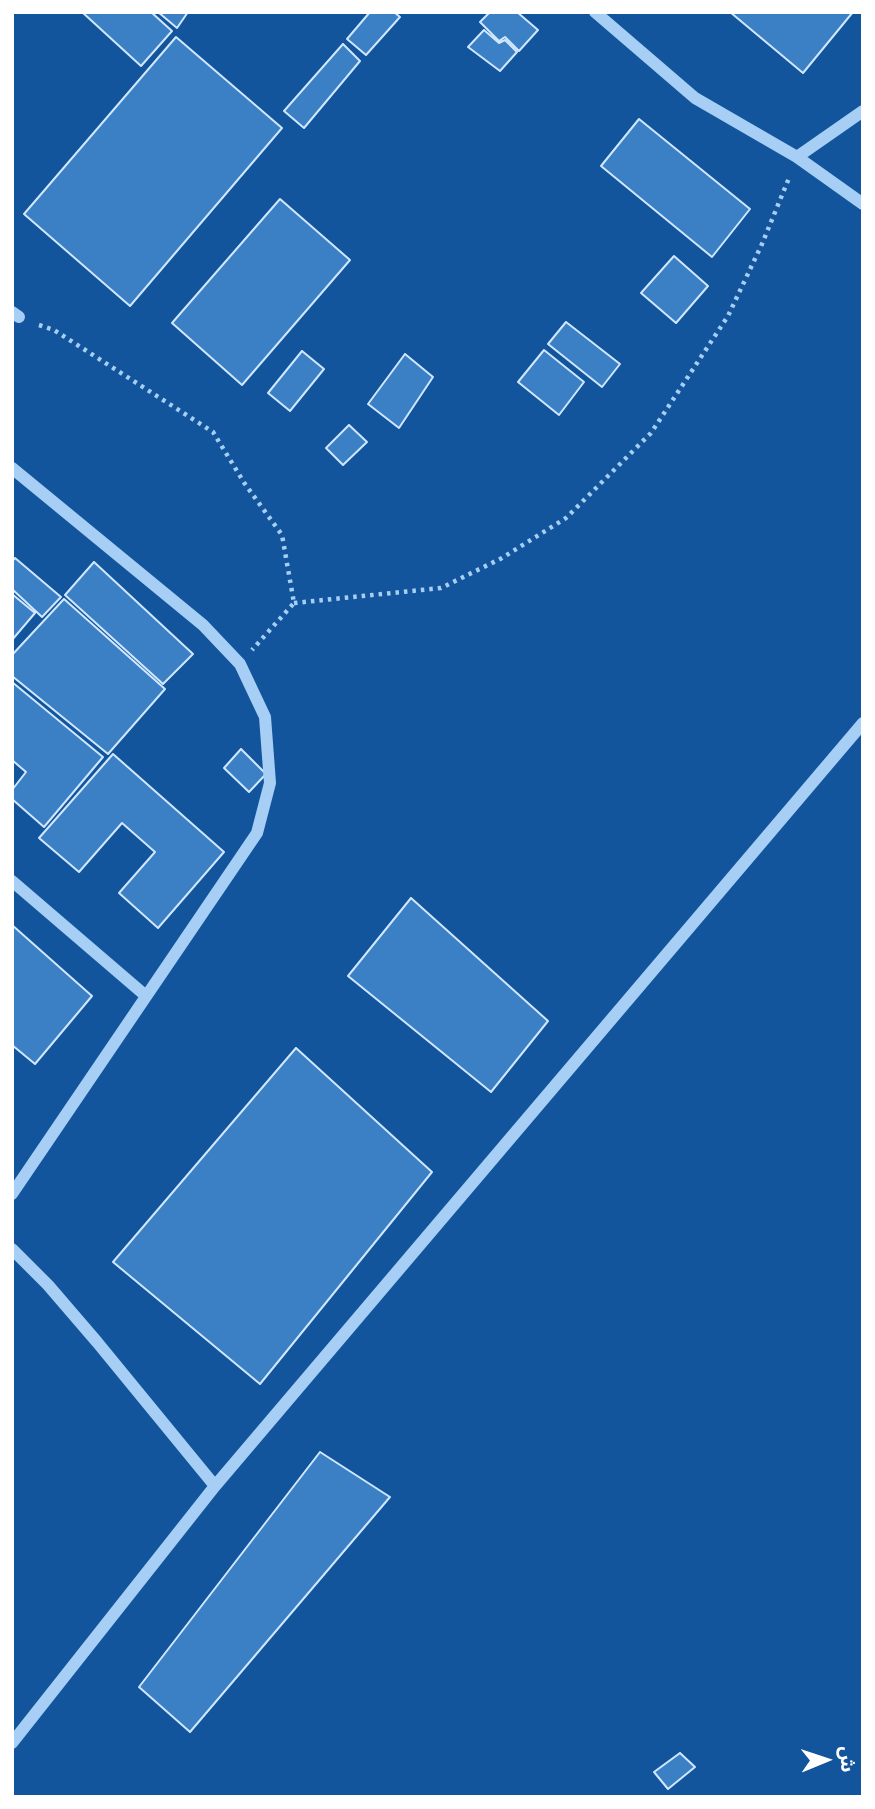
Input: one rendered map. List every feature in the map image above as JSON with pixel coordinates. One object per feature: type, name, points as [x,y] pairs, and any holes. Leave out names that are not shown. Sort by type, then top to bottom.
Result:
[{"type":"lane","points":[[595,12],[695,98],[797,157],[863,204]]},
{"type":"lane","points":[[797,157],[863,111]]},
{"type":"lane","points":[[12,468],[203,625],[240,664],[265,717],[270,783],[257,833],[12,1194]]},
{"type":"lane","points":[[12,1743],[215,1486],[863,723]]},
{"type":"lane","points":[[12,881],[146,996]]},
{"type":"lane","points":[[12,1249],[89,1332],[215,1486]]},
{"type":"path","points":[[240,664],[294,603],[441,588],[502,558],[566,518],[651,433],[728,316],[762,244],[797,157]]},
{"type":"path","points":[[16,314],[54,330],[213,432],[245,484],[282,535],[294,603]]},
{"type":"building","points":[[82,12],[151,12],[172,31],[141,66]]},
{"type":"building","points":[[158,12],[188,12],[177,28]]},
{"type":"building","points":[[370,12],[394,12],[400,17],[366,55],[347,39]]},
{"type":"building","points":[[490,12],[517,12],[538,30],[519,51],[505,37],[499,41],[480,22]]},
{"type":"building","points":[[730,12],[853,12],[803,73]]},
{"type":"building","points":[[484,30],[499,43],[505,40],[517,52],[500,71],[468,47]]},
{"type":"building","points":[[176,37],[282,128],[130,306],[24,214]]},
{"type":"building","points":[[343,44],[360,61],[304,128],[284,111]]},
{"type":"building","points":[[639,119],[750,209],[712,257],[601,166]]},
{"type":"building","points":[[280,199],[350,260],[242,385],[172,323]]},
{"type":"building","points":[[674,256],[708,286],[676,323],[641,293]]},
{"type":"building","points":[[566,322],[620,364],[602,387],[548,344]]},
{"type":"building","points":[[544,350],[584,382],[559,415],[518,382]]},
{"type":"building","points":[[302,351],[324,369],[290,411],[268,393]]},
{"type":"building","points":[[405,354],[433,377],[399,428],[368,404]]},
{"type":"building","points":[[349,425],[367,442],[343,465],[326,448]]},
{"type":"building","points":[[15,558],[61,597],[42,617],[12,589],[12,562]]},
{"type":"building","points":[[94,562],[193,654],[163,684],[65,595]]},
{"type":"building","points":[[12,594],[35,613],[12,640]]},
{"type":"building","points":[[64,599],[165,689],[108,754],[12,676],[12,655]]},
{"type":"building","points":[[12,682],[103,757],[44,827],[12,799],[12,790],[26,772],[12,760]]},
{"type":"building","points":[[241,749],[266,774],[249,792],[224,768]]},
{"type":"building","points":[[113,754],[224,852],[158,928],[119,893],[155,852],[122,823],[79,872],[39,838]]},
{"type":"building","points":[[411,898],[548,1021],[491,1092],[348,976]]},
{"type":"building","points":[[12,925],[92,996],[35,1064],[12,1045]]},
{"type":"building","points":[[296,1048],[432,1172],[260,1384],[113,1262]]},
{"type":"building","points":[[320,1452],[390,1497],[190,1732],[139,1687]]},
{"type":"building","points":[[680,1753],[695,1767],[668,1789],[654,1772]]}]
